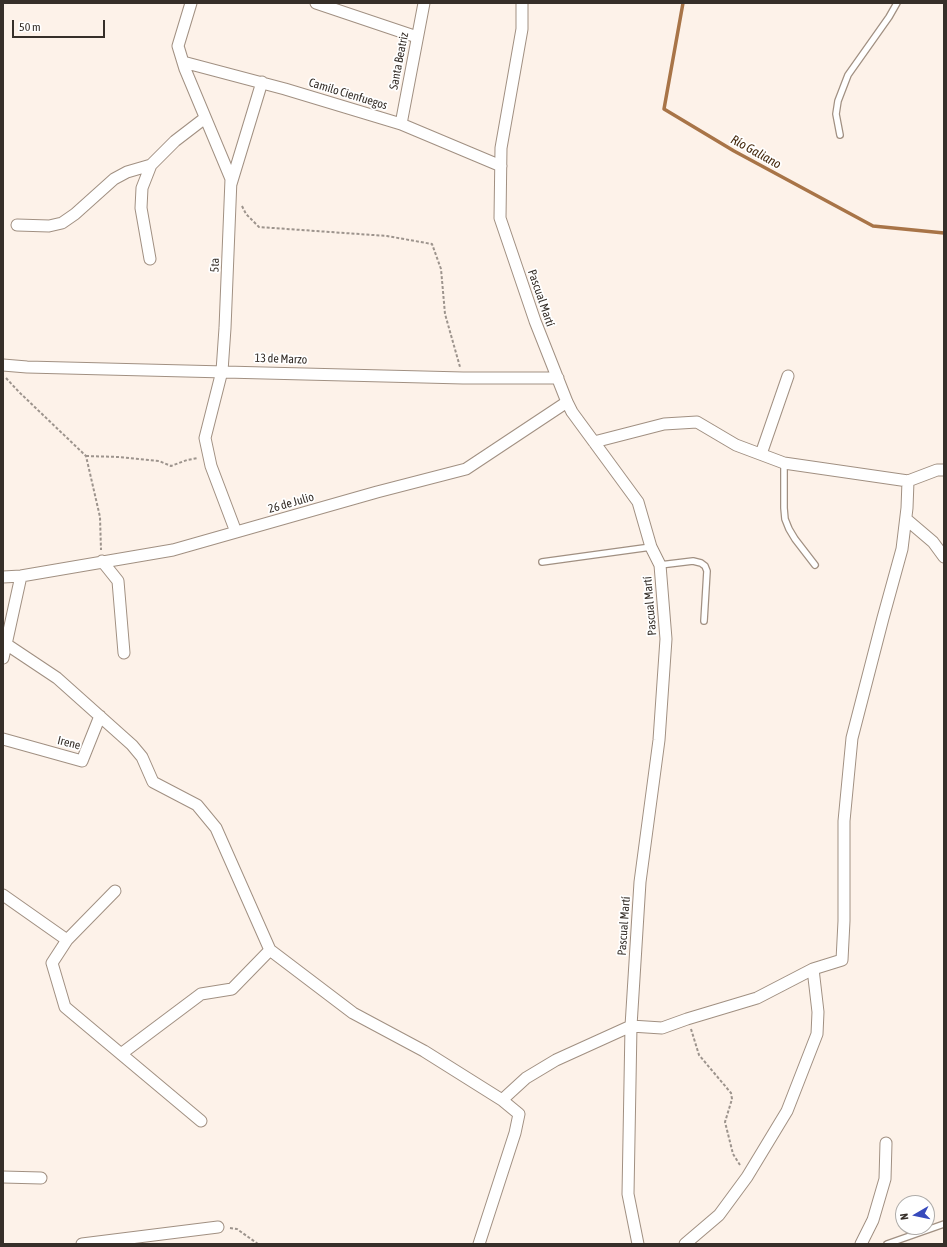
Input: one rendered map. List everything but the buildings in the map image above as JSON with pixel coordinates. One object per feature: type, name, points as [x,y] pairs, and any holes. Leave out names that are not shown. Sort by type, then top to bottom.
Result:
[{"type":"street","name":"5ta","points":[[191,3],[178,46],[182,62],[231,179],[222,371],[205,438],[209,456],[236,532]]},
{"type":"street","points":[[316,3],[417,36]]},
{"type":"street","name":"Santa Beatriz","points":[[401,124],[424,3]]},
{"type":"street","name":"Pascual Martí","points":[[522,3],[522,29],[501,148],[500,218],[535,321],[566,402],[638,502],[652,547],[660,565],[666,639],[659,740],[640,882],[631,1026],[628,1194],[638,1244]]},
{"type":"street","name":"Camilo Cienfuegos","points":[[182,62],[262,82],[401,124],[501,166]]},
{"type":"street","points":[[231,184],[262,82]]},
{"type":"street","points":[[150,259],[141,208],[142,188],[151,165],[175,141],[205,118]]},
{"type":"street","points":[[17,225],[49,226],[62,223],[75,214],[114,179],[127,172],[151,165]]},
{"type":"street","name":"13 de Marzo","points":[[3,365],[27,367],[463,378],[558,378]]},
{"type":"street","points":[[760,454],[788,376]]},
{"type":"street","name":"26 de Julio","points":[[3,577],[21,576],[173,550],[377,492],[466,469],[566,402]]},
{"type":"street","points":[[594,442],[664,424],[697,422],[736,444],[784,463],[908,481],[937,470],[944,470]]},
{"type":"street","points":[[502,1100],[526,1078],[556,1060],[631,1026],[662,1028],[757,998],[813,969],[842,960],[844,921],[844,821],[852,738],[902,549],[906,519],[908,481]]},
{"type":"street","points":[[906,519],[933,542],[944,557]]},
{"type":"street","points":[[102,561],[118,581],[124,653]]},
{"type":"street","points":[[3,658],[21,576]]},
{"type":"street","points":[[6,644],[57,678],[132,744],[142,757],[153,782],[197,805],[216,828],[270,950],[353,1013],[424,1051],[502,1100],[519,1114],[515,1133],[479,1244]]},
{"type":"street","name":"Irene","points":[[3,739],[82,761],[100,716]]},
{"type":"street","points":[[115,891],[67,940],[52,963],[65,1006],[201,1121]]},
{"type":"street","points":[[3,895],[67,940]]},
{"type":"street","points":[[121,1054],[201,994],[232,989],[270,950]]},
{"type":"street","points":[[685,1244],[719,1215],[747,1177],[787,1111],[817,1034],[818,1012],[813,969]]},
{"type":"street","points":[[861,1244],[873,1220],[885,1179],[886,1143]]},
{"type":"street","points":[[3,1178],[41,1178]]},
{"type":"street","points":[[82,1244],[148,1240],[218,1227]]},
{"type":"lane","points":[[840,135],[836,114],[838,101],[848,75],[890,17],[897,3]]},
{"type":"lane","points":[[784,463],[785,519],[795,539],[815,565]]},
{"type":"lane","points":[[542,562],[652,547]]},
{"type":"lane","points":[[660,565],[694,561],[702,563],[705,566],[707,571],[704,621]]},
{"type":"lane","points":[[887,1244],[944,1224]]},
{"type":"path","points":[[240,202],[246,214],[259,227],[387,236],[432,244],[441,269],[445,314],[463,378]]},
{"type":"path","points":[[3,374],[19,392],[86,456],[100,517],[102,561]]},
{"type":"path","points":[[86,456],[119,457],[159,461],[171,466],[187,460],[209,456]]},
{"type":"path","points":[[687,1019],[699,1055],[731,1093],[732,1099],[725,1122],[733,1154],[747,1177]]},
{"type":"path","points":[[218,1227],[237,1229],[258,1244]]},
{"type":"waterway","name":"Río Galiano","points":[[683,3],[664,109],[734,151],[873,226],[944,233]]}]
